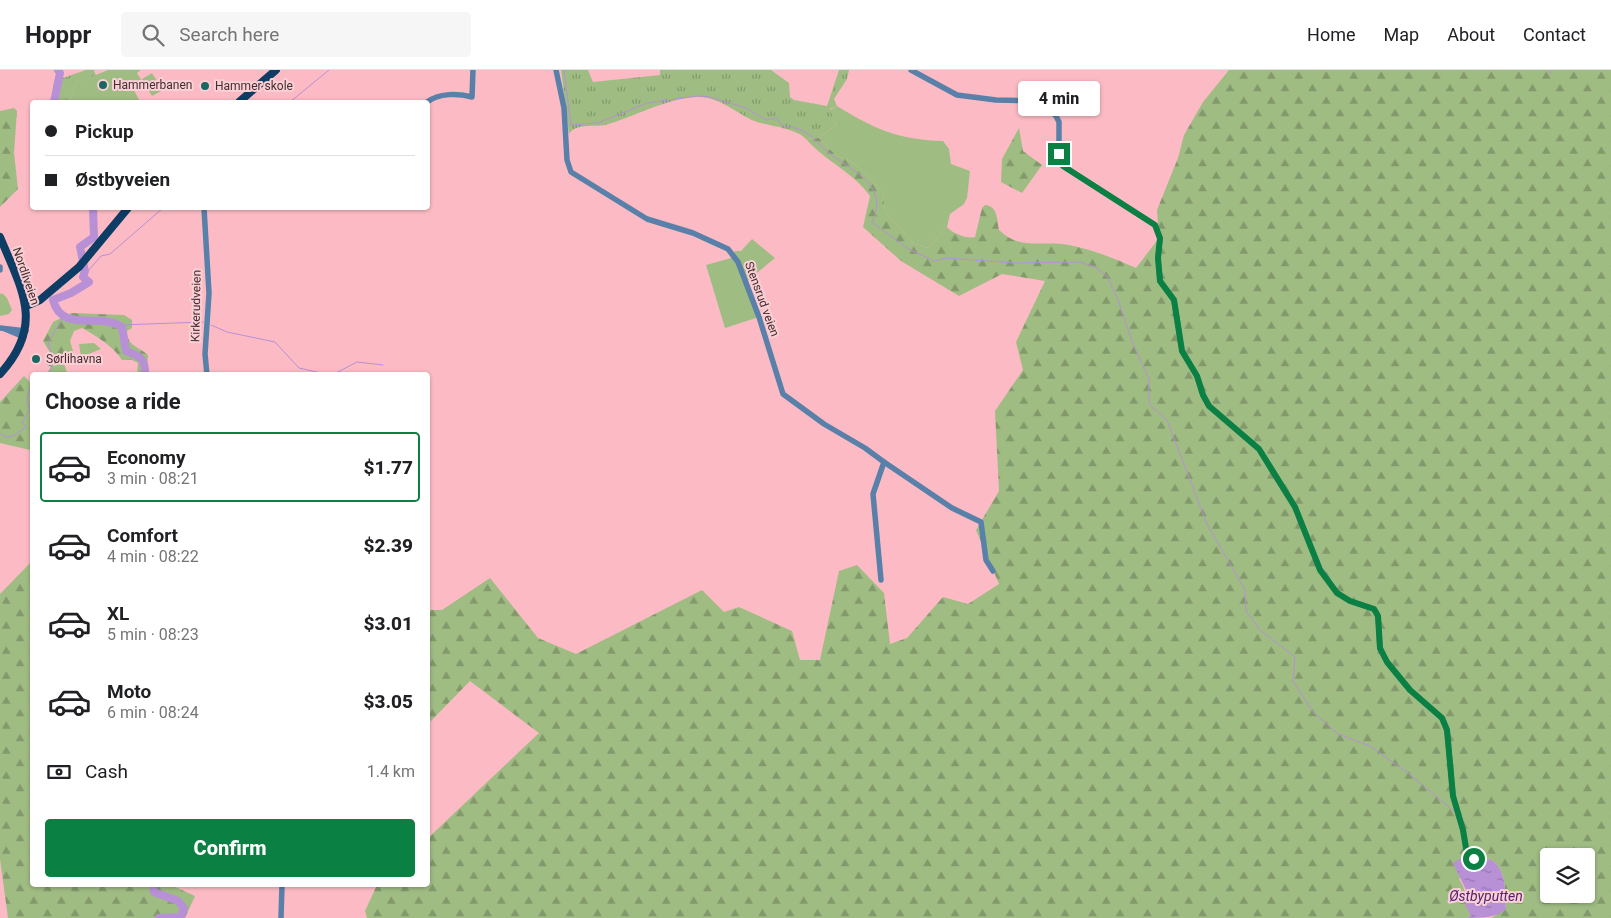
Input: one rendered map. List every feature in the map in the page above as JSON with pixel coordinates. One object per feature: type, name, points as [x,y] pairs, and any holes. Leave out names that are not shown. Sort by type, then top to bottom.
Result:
[{"type":"main road","points":[[241,100],[276,70]]},
{"type":"main road","points":[[25,303],[44,295],[75,271],[126,210]]},
{"type":"main road","name":"Nordliveien","points":[[0,237],[25,303],[25,334],[14,359],[0,374]]},
{"type":"street","points":[[430,101],[441,96],[464,95],[472,97],[473,70]]},
{"type":"street","name":"Stensrud veien","points":[[556,70],[560,84],[567,160],[571,172],[647,219],[693,233],[728,249],[738,262],[756,308],[783,394],[824,424],[865,448],[952,508],[981,522],[986,560],[993,571]]},
{"type":"street","points":[[911,70],[957,95],[996,100],[1038,101],[1056,116],[1059,122],[1059,154],[1063,166],[1149,220],[1160,232],[1158,270],[1160,281],[1174,300],[1177,309],[1178,336],[1182,351],[1197,376],[1203,395],[1209,406],[1259,449],[1295,507],[1320,570],[1337,593],[1350,601],[1374,609],[1378,616],[1380,648],[1387,662],[1410,690],[1442,718],[1447,730],[1453,796],[1466,848],[1468,854],[1474,859]]},
{"type":"street","name":"Kirkerudveien","points":[[204,210],[209,293],[205,354],[207,372]]},
{"type":"street","points":[[2,328],[25,334]]},
{"type":"street","points":[[881,580],[873,494],[884,462]]},
{"type":"street","points":[[281,918],[282,887]]},
{"type":"green space","points":[[86,70],[94,70],[96,76],[76,83],[70,100],[52,100],[54,81]]},
{"type":"green space","name":"Hammerbanen","points":[[108,70],[124,70],[139,100],[70,100],[76,83]]},
{"type":"green space","points":[[124,70],[141,70],[137,73],[144,85],[139,88],[129,84]]},
{"type":"green space","points":[[561,70],[588,70],[593,82],[660,75],[660,70],[771,70],[789,83],[790,97],[794,100],[827,106],[839,70],[849,70],[847,79],[834,99],[837,106],[830,109],[836,125],[819,138],[806,139],[790,130],[757,122],[715,100],[696,97],[670,102],[605,125],[576,128],[569,134]]},
{"type":"green space","points":[[1229,70],[1611,70],[1611,918],[1491,918],[1506,909],[1504,881],[1500,869],[1490,859],[1478,864],[1474,862],[1459,879],[1464,888],[1471,916],[1466,918],[367,918],[365,911],[376,887],[430,887],[430,836],[539,733],[470,681],[430,722],[430,610],[442,610],[490,578],[538,638],[576,654],[702,590],[724,612],[739,607],[792,631],[800,660],[820,660],[839,571],[857,565],[884,593],[890,644],[907,638],[943,597],[968,604],[999,584],[976,530],[999,491],[995,411],[1023,370],[1016,342],[1045,281],[1002,274],[959,296],[901,261],[863,227],[870,196],[856,180],[806,139],[819,138],[837,156],[851,161],[869,177],[883,193],[885,212],[913,243],[928,248],[947,227],[961,235],[975,237],[982,208],[985,205],[995,211],[999,230],[1015,240],[1032,244],[1059,244],[1078,247],[1136,268],[1159,238],[1157,210],[1178,158],[1184,135],[1203,102]]},
{"type":"green space","points":[[152,73],[163,90],[152,96],[142,79]]},
{"type":"green space","points":[[837,106],[887,132],[900,136],[943,141],[949,149],[951,164],[970,171],[967,198],[964,204],[950,214],[947,227],[928,248],[913,243],[885,212],[883,193],[869,177],[851,161],[837,156],[819,138],[836,125],[830,110]]},
{"type":"green space","points":[[14,108],[17,111],[14,153],[18,189],[0,207],[0,111]]},
{"type":"green space","points":[[1019,128],[1023,151],[1042,165],[1022,193],[1001,182],[1002,159]]},
{"type":"green space","points":[[752,239],[775,258],[746,282],[759,317],[725,328],[706,265],[731,258],[735,251],[741,251]]},
{"type":"green space","points":[[2,293],[7,298],[12,310],[9,314],[0,316],[0,294]]},
{"type":"green space","points":[[71,313],[124,315],[132,320],[132,328],[127,331],[129,340],[148,355],[147,372],[137,372],[138,363],[132,360],[122,360],[109,345],[82,328],[74,331],[70,341],[76,361],[63,361],[67,372],[48,372],[51,367],[46,364],[51,354],[43,341],[53,322]]},
{"type":"green space","points":[[94,343],[101,349],[81,357],[79,344]]},
{"type":"green space","points":[[24,376],[30,382],[30,450],[0,443],[0,402]]},
{"type":"green space","points":[[30,563],[30,887],[175,887],[195,896],[185,918],[8,918],[0,859],[0,594]]},
{"type":"water","name":"Østbyputten","points":[[1467,855],[1478,864],[1490,859],[1500,869],[1504,881],[1506,909],[1502,912],[1488,917],[1466,918],[1471,916],[1465,904],[1466,890],[1453,863]]},
{"type":"waterway","points":[[54,100],[60,73],[58,70]]},
{"type":"waterway","points":[[292,100],[329,70]]},
{"type":"waterway","points":[[564,70],[571,125],[598,123],[647,103],[697,96],[710,97],[746,108],[766,120],[776,118],[784,127],[799,129],[809,135],[829,153],[866,180],[876,198],[876,209],[872,222],[907,248],[934,261],[946,258],[1016,263],[1080,262],[1095,267],[1107,276],[1118,300],[1133,344],[1149,379],[1149,404],[1167,420],[1207,524],[1245,590],[1246,611],[1260,630],[1295,657],[1293,681],[1313,712],[1338,734],[1370,746],[1408,773],[1455,812]]},
{"type":"waterway","points":[[93,210],[94,237],[80,247],[85,271],[83,277],[89,282],[71,293],[53,300],[58,310],[64,316],[73,320],[103,321],[122,327],[126,351],[141,358],[145,372]]},
{"type":"waterway","points":[[85,271],[88,271],[101,256],[110,254],[161,210]]},
{"type":"waterway","points":[[49,372],[52,367],[52,355],[48,343],[63,317]]},
{"type":"waterway","points":[[120,325],[203,322]]},
{"type":"waterway","points":[[211,325],[227,332],[275,342],[299,368],[317,372]]},
{"type":"waterway","points":[[338,372],[357,362],[383,365]]},
{"type":"waterway","points":[[30,387],[27,400],[30,410]]},
{"type":"waterway","points":[[0,433],[5,437],[13,436],[26,427],[22,422],[30,410]]},
{"type":"waterway","points":[[153,887],[154,892],[178,901],[184,908],[181,917],[159,918]]},
{"type":"place","name":"Hammerbanen","points":[[103,85]]},
{"type":"place","name":"Hammer skole","points":[[205,86]]},
{"type":"place","name":"Sørlihavna","points":[[36,359]]},
{"type":"route","points":[[1059,154],[1060,162],[1063,166],[1140,214],[1155,225],[1160,232],[1158,270],[1160,281],[1174,300],[1177,309],[1178,336],[1182,351],[1197,376],[1203,395],[1209,406],[1259,449],[1295,507],[1320,570],[1337,593],[1350,601],[1374,609],[1378,616],[1380,648],[1387,662],[1410,690],[1442,718],[1447,730],[1453,796],[1468,854],[1474,859]]}]
